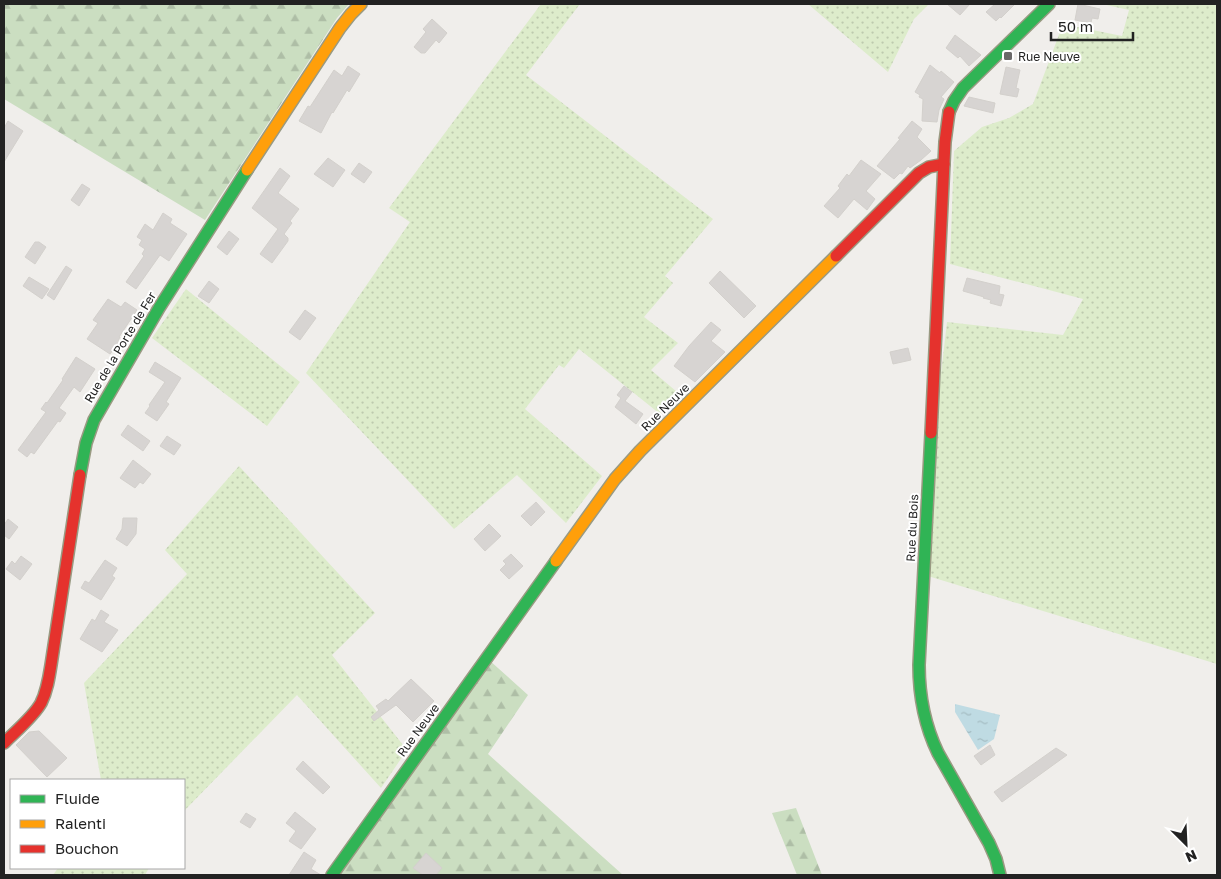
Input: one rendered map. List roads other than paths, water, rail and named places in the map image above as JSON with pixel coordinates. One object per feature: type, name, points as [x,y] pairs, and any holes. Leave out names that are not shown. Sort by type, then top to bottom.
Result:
[{"type":"street","name":"Rue de la Porte de Fer","points":[[4,743],[36,710],[46,691],[77,488],[86,443],[94,420],[159,308],[250,165],[340,28],[361,4]]},
{"type":"street","points":[[944,164],[951,106],[963,88],[1049,4]]},
{"type":"street","name":"Rue Neuve","points":[[332,875],[615,479],[640,451],[919,173],[929,166],[944,164]]},
{"type":"street","name":"Rue du Bois","points":[[944,164],[919,665],[920,683],[923,712],[931,738],[989,843],[1000,875]]},
{"type":"water","points":[[955,704],[1000,715],[994,739],[978,750],[955,712]]},
{"type":"place","name":"Rue Neuve","points":[[1008,56]]}]
